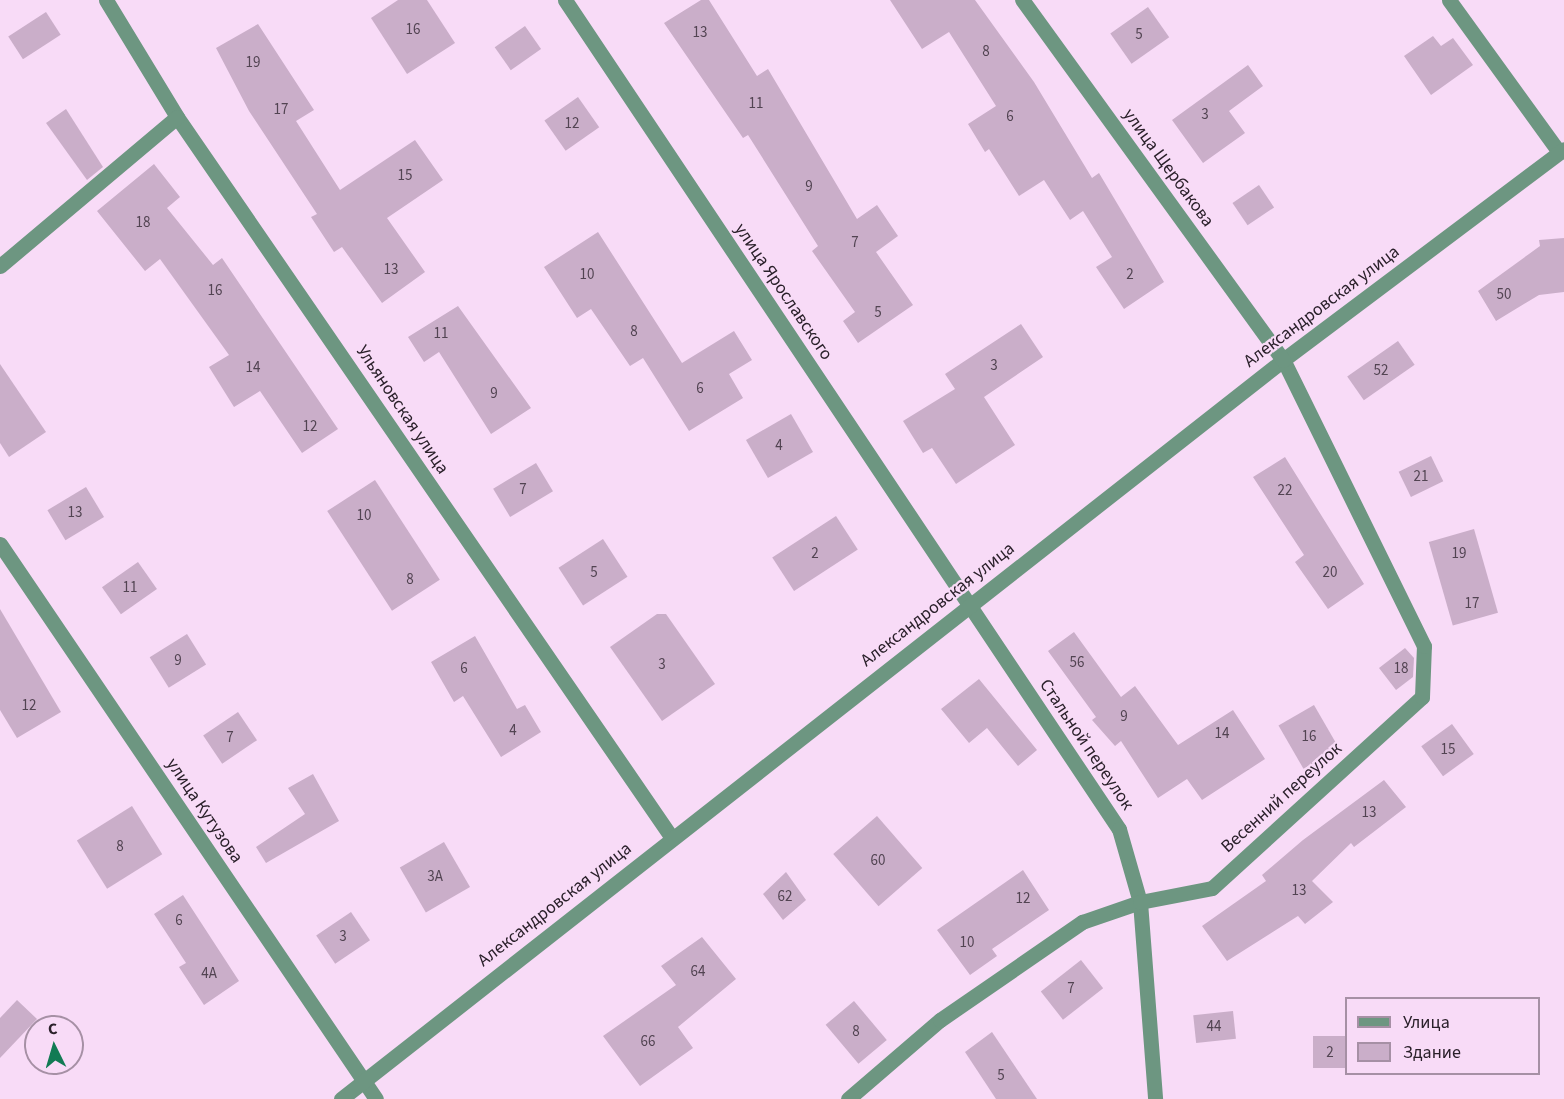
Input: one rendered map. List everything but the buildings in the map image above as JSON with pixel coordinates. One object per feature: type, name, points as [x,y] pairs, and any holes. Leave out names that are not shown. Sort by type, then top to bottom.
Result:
[{"type":"street","name":"Ульяновская улица","points":[[106,0],[177,117],[672,838]]},
{"type":"street","name":"улица Ярославского","points":[[565,0],[968,606]]},
{"type":"street","name":"улица Щербакова","points":[[1022,0],[1283,360]]},
{"type":"street","points":[[1449,0],[1562,150]]},
{"type":"street","points":[[0,266],[177,117]]},
{"type":"street","name":"Александровская улица","points":[[341,1099],[1283,360],[1562,150]]},
{"type":"street","name":"Весенний переулок","points":[[848,1099],[940,1020],[1082,922],[1140,903],[1212,888],[1422,697],[1424,646],[1283,360]]},
{"type":"street","name":"улица Кутузова","points":[[0,544],[376,1099]]},
{"type":"street","name":"Стальной переулок","points":[[968,606],[1119,829],[1140,903],[1155,1099]]}]
